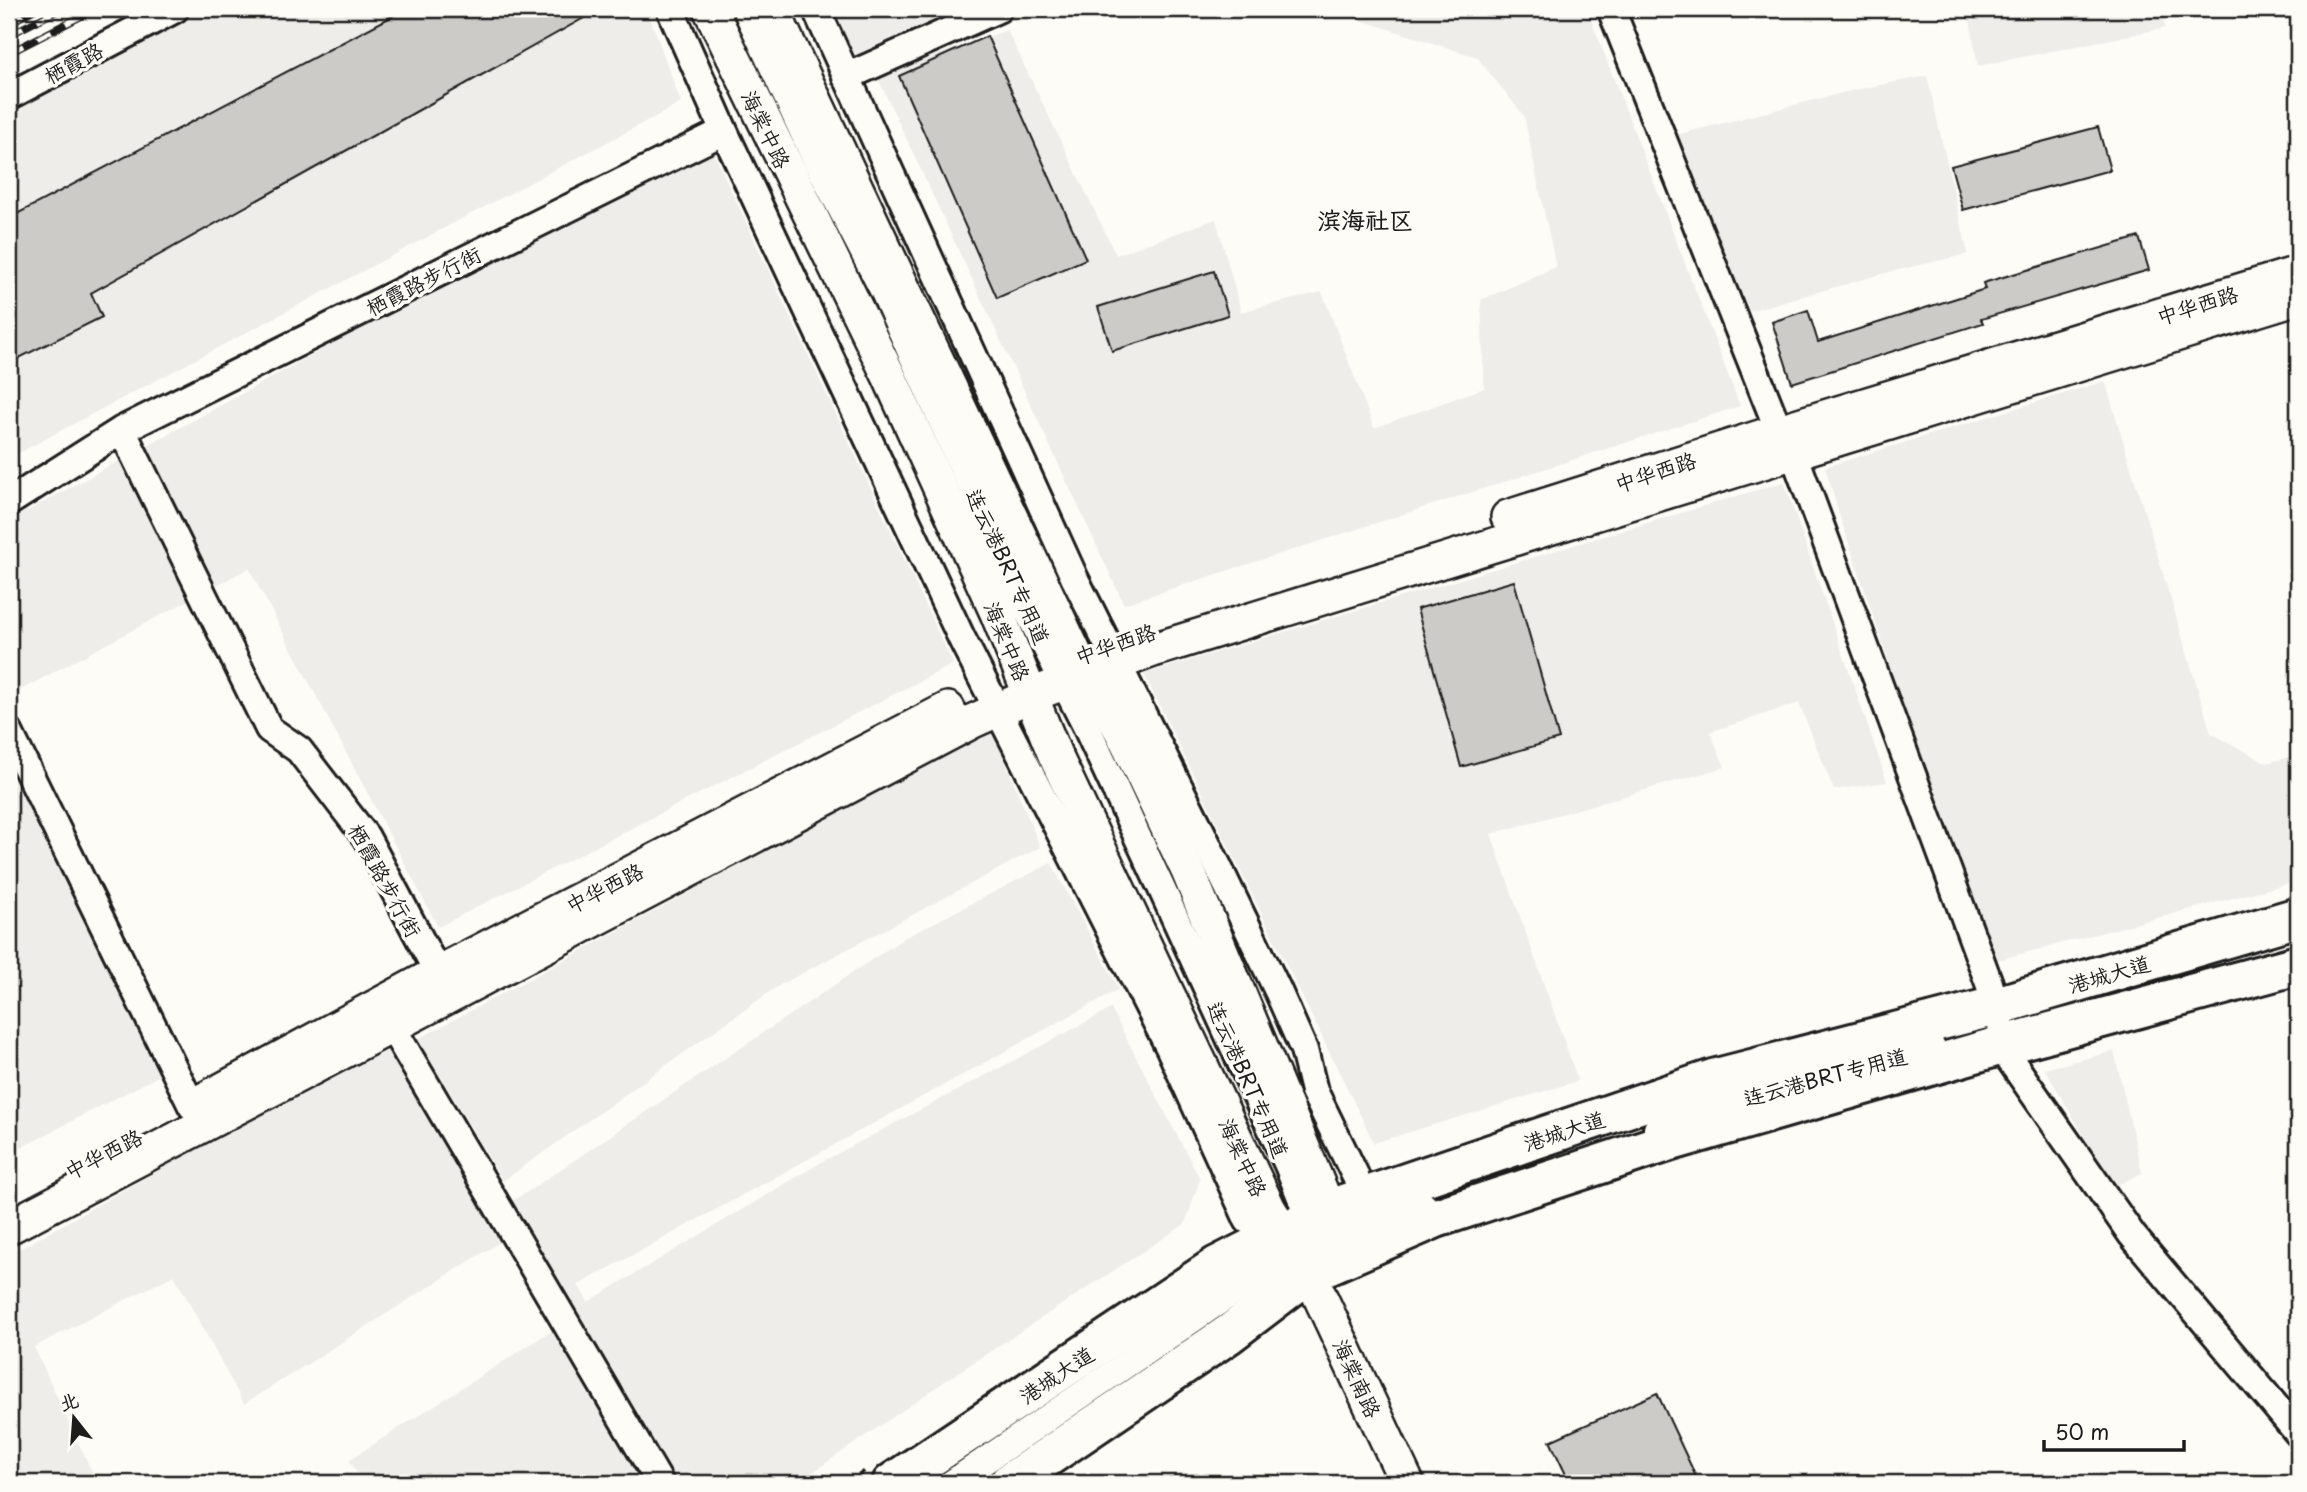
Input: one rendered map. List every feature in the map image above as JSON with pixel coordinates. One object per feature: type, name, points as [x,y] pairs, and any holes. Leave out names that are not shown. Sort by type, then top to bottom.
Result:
[{"type":"highway","name":"港城大道","points":[[1009,1483],[1229,1335],[1309,1237],[1436,1218],[1658,1145],[2001,1026],[2298,917]]},
{"type":"highway","name":"港城大道","points":[[892,1483],[1217,1266],[1309,1237],[1713,1079],[2001,1026],[2298,965]]},
{"type":"main road","name":"海棠中路","points":[[710,9],[889,376],[997,612],[1055,755],[1269,1209],[1309,1237]]},
{"type":"main road","points":[[772,9],[1085,664],[1123,734],[1188,871],[1309,1237]]},
{"type":"main road","name":"中华西路","points":[[9,1201],[872,747],[993,700],[1026,684],[1787,442],[2298,274]]},
{"type":"main road","points":[[1787,442],[2298,298]]},
{"type":"main road","points":[[9,1227],[392,1027],[993,700]]},
{"type":"main road","name":"海棠南路","points":[[1309,1237],[1407,1483]]},
{"type":"street","name":"栖霞路","points":[[9,96],[175,9]]},
{"type":"street","points":[[670,9],[724,131],[962,639],[1170,1049],[1309,1237],[952,1483]]},
{"type":"street","name":"连云港BRT专用道","points":[[746,9],[817,162],[888,302],[1024,604],[1085,664]]},
{"type":"street","points":[[816,9],[1075,579],[1085,664],[1278,991],[1304,1050],[1314,1091],[1355,1175]]},
{"type":"street","points":[[846,77],[998,9]]},
{"type":"street","points":[[1611,9],[1787,442],[2001,1026],[2011,1061],[2132,1235],[2298,1433]]},
{"type":"street","name":"栖霞路步行街","points":[[9,502],[122,430],[724,131]]},
{"type":"street","name":"栖霞路步行街","points":[[122,430],[270,729],[299,750],[366,837],[438,973]]},
{"type":"street","points":[[9,732],[192,1106]]},
{"type":"street","points":[[2001,1026],[2298,949]]},
{"type":"street","points":[[392,1027],[660,1483]]},
{"type":"shaded area","points":[[209,9],[406,9],[9,218],[9,109]]},
{"type":"shaded area","points":[[600,9],[647,9],[681,103],[9,458],[9,363],[102,317],[91,293]]},
{"type":"shaded area","points":[[830,9],[964,9],[852,60]]},
{"type":"shaded area","points":[[1326,9],[1587,9],[1740,406],[1124,604],[877,76],[1007,30],[1116,255],[1216,219],[1241,312],[1322,292],[1374,428],[1484,388],[1481,300],[1556,267],[1524,116],[1477,57]]},
{"type":"shaded area","points":[[1968,9],[2161,9],[2165,28],[1978,66]]},
{"type":"shaded area","points":[[1927,76],[1968,254],[1889,272],[1749,311],[1676,135],[1850,91]]},
{"type":"shaded area","points":[[707,139],[953,664],[438,927],[249,568],[9,696],[9,521]]},
{"type":"shaded area","points":[[2105,381],[2211,733],[2267,763],[2298,755],[2298,881],[1990,962],[1825,467]]},
{"type":"shaded area","points":[[1784,482],[1887,782],[1834,790],[1799,703],[1710,732],[1725,767],[1491,834],[1578,1081],[1374,1143],[1144,674]]},
{"type":"shaded area","points":[[992,729],[1040,847],[778,986],[503,1181],[418,1039]]},
{"type":"shaded area","points":[[9,754],[160,1075],[9,1154]]},
{"type":"shaded area","points":[[1051,863],[1119,989],[578,1285],[588,1302],[820,1163],[1111,1009],[1200,1179],[1185,1224],[954,1375],[797,1483],[660,1483],[500,1208],[904,938]]},
{"type":"shaded area","points":[[384,1043],[503,1240],[244,1404],[174,1275],[34,1347],[97,1483],[9,1483],[9,1255]]},
{"type":"shaded area","points":[[2114,1051],[2142,1173],[2114,1187],[2045,1069]]},
{"type":"shaded area","points":[[556,1328],[649,1483],[363,1483],[349,1460]]},
{"type":"building","points":[[406,9],[600,9],[91,293],[102,317],[9,363],[9,218]]},
{"type":"building","points":[[987,36],[1086,259],[997,298],[899,76]]},
{"type":"building","points":[[2098,127],[2110,170],[1963,210],[1951,166]]},
{"type":"building","points":[[2139,237],[2149,270],[1981,319],[1983,323],[1792,383],[1772,322],[1808,310],[1818,342],[1985,289],[1983,283]]},
{"type":"building","points":[[1214,271],[1228,315],[1112,351],[1098,307]]},
{"type":"building","points":[[1514,581],[1559,739],[1461,767],[1417,609]]},
{"type":"building","points":[[1657,1393],[1699,1483],[1570,1483],[1550,1441]]},
{"type":"railway","points":[[9,23],[35,9]]},
{"type":"railway","points":[[9,35],[60,9]]},
{"type":"railway","points":[[9,53],[95,9]]},
{"type":"district","name":"滨海社区","points":[[1365,219]]}]
